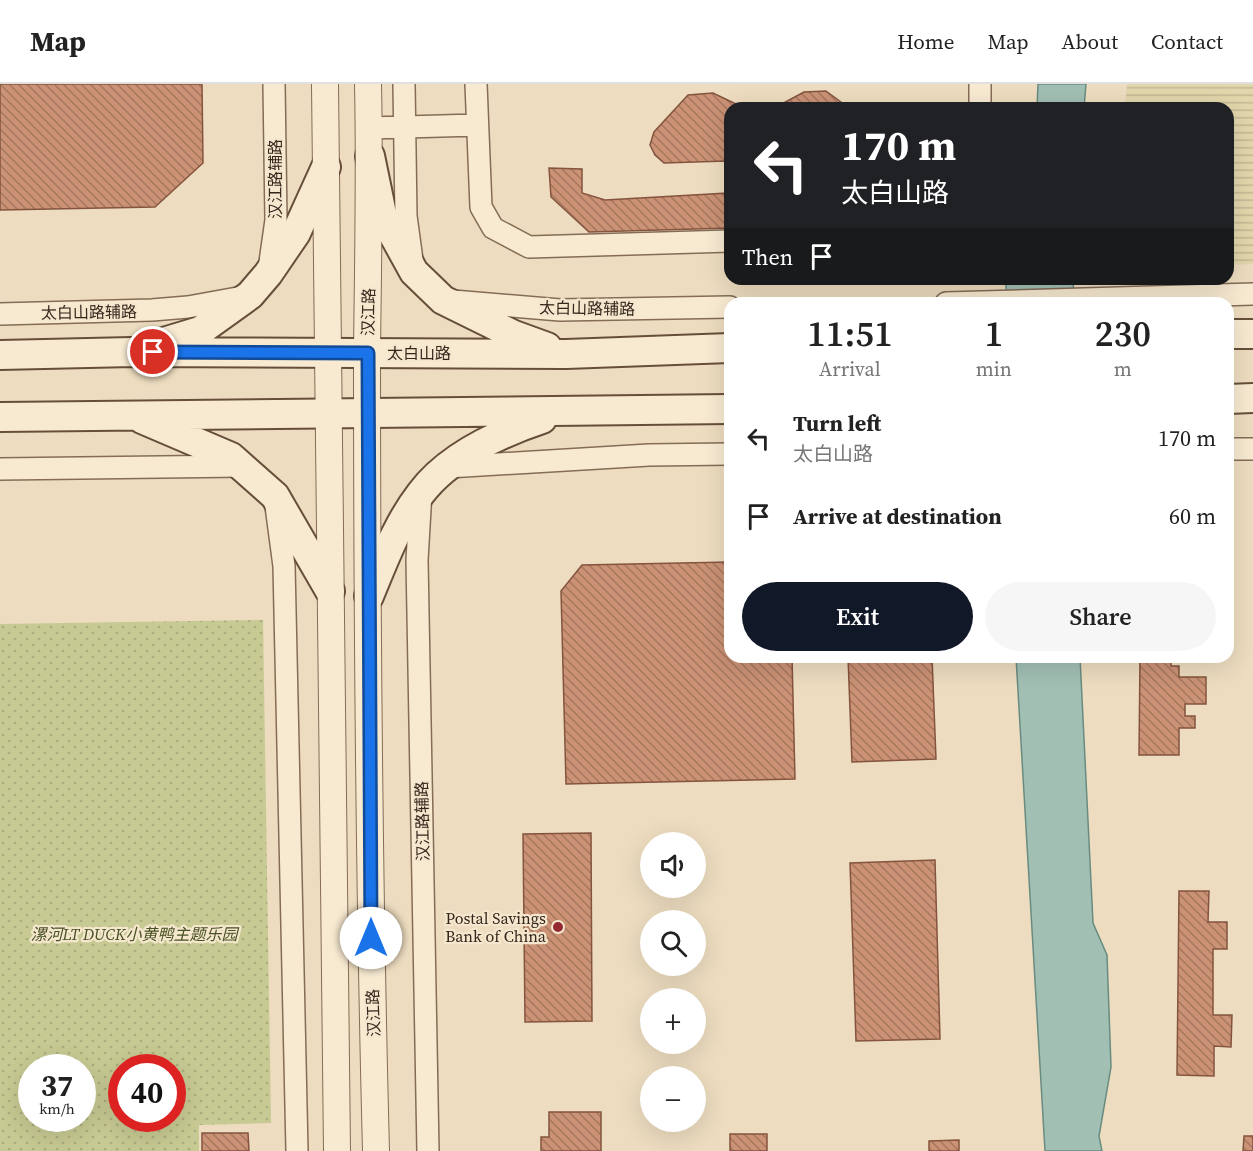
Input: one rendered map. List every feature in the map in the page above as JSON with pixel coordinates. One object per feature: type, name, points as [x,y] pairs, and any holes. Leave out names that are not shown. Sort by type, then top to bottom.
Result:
[{"type":"main road","points":[[370,156],[382,214],[414,272],[443,300],[514,335],[566,354]]},
{"type":"main road","points":[[132,352],[200,330],[250,296],[296,233],[326,167]]},
{"type":"main road","points":[[1234,334],[1253,334]]},
{"type":"main road","name":"太白山路","points":[[0,355],[132,352],[566,354],[724,348]]},
{"type":"main road","points":[[1234,399],[1253,398]]},
{"type":"main road","points":[[0,417],[724,409]]},
{"type":"main road","points":[[369,596],[393,538],[421,492],[447,467],[508,430],[566,411]]},
{"type":"main road","points":[[132,415],[231,457],[242,466],[275,496],[330,591]]},
{"type":"street","name":"汉江路辅路","points":[[268,274],[276,220],[274,84]]},
{"type":"street","points":[[325,84],[337,1151]]},
{"type":"street","name":"汉江路","points":[[368,84],[370,156],[369,596],[372,984],[376,1151]]},
{"type":"street","points":[[404,84],[406,216],[414,272]]},
{"type":"street","points":[[476,84],[481,207],[493,228],[529,247],[724,241]]},
{"type":"street","points":[[980,84],[981,102]]},
{"type":"street","points":[[369,128],[477,125]]},
{"type":"street","points":[[1180,297],[1253,294]]},
{"type":"street","name":"太白山路辅路","points":[[0,314],[152,310],[188,307],[250,296]]},
{"type":"street","name":"太白山路辅路","points":[[443,300],[560,310],[724,307]]},
{"type":"street","points":[[1234,449],[1253,448]]},
{"type":"street","points":[[447,467],[638,456],[724,454]]},
{"type":"street","points":[[0,469],[242,466]]},
{"type":"street","name":"汉江路辅路","points":[[421,492],[417,560],[428,1151]]},
{"type":"street","points":[[275,496],[284,566],[297,1151]]},
{"type":"shaded area","points":[[1038,84],[1086,84],[1084,102],[1037,102]]},
{"type":"shaded area","points":[[1127,84],[1253,84],[1253,264],[1234,265],[1234,102],[1126,102]]},
{"type":"shaded area","points":[[1006,285],[1073,285],[1074,297],[1006,297]]},
{"type":"shaded area","points":[[1016,663],[1080,663],[1093,923],[1107,955],[1111,1067],[1099,1136],[1102,1151],[1045,1151]]},
{"type":"green space","name":"漯河LT DUCK小黄鸭主题乐园","points":[[263,620],[271,1123],[199,1125],[199,1151],[0,1151],[0,624]]},
{"type":"building","points":[[0,84],[202,84],[203,163],[155,207],[0,210]]},
{"type":"building","points":[[826,91],[841,102],[785,102],[804,92]]},
{"type":"building","points":[[713,93],[732,102],[724,102],[724,161],[664,163],[655,155],[650,145],[654,132],[688,95]]},
{"type":"building","points":[[549,168],[582,169],[582,193],[605,200],[724,193],[724,228],[589,232],[551,197]]},
{"type":"building","points":[[724,562],[724,663],[792,663],[795,779],[566,784],[561,591],[582,565]]},
{"type":"building","points":[[848,663],[932,663],[936,759],[852,762]]},
{"type":"building","points":[[1140,663],[1171,663],[1171,666],[1179,666],[1179,677],[1206,677],[1206,704],[1185,704],[1185,716],[1195,716],[1195,728],[1179,728],[1179,755],[1139,755]]},
{"type":"building","name":"Postal Savings Bank of China","points":[[591,833],[592,1021],[525,1022],[523,834]]},
{"type":"building","points":[[935,860],[940,1039],[856,1041],[850,863]]},
{"type":"building","points":[[1179,891],[1209,891],[1208,922],[1227,922],[1227,949],[1213,949],[1213,1015],[1232,1015],[1231,1047],[1214,1046],[1214,1076],[1177,1075]]},
{"type":"building","points":[[549,1112],[601,1112],[601,1151],[541,1151],[541,1137],[549,1137]]},
{"type":"building","points":[[202,1133],[248,1133],[249,1151],[202,1151]]},
{"type":"building","points":[[730,1134],[767,1134],[767,1151],[730,1151]]},
{"type":"building","points":[[1244,1136],[1253,1136],[1253,1151],[1243,1151]]},
{"type":"building","points":[[959,1140],[959,1151],[929,1151],[929,1141]]},
{"type":"place","name":"Postal Savings Bank of China","points":[[558,927]]},
{"type":"route","points":[[153,352],[368,353],[371,938]]}]
